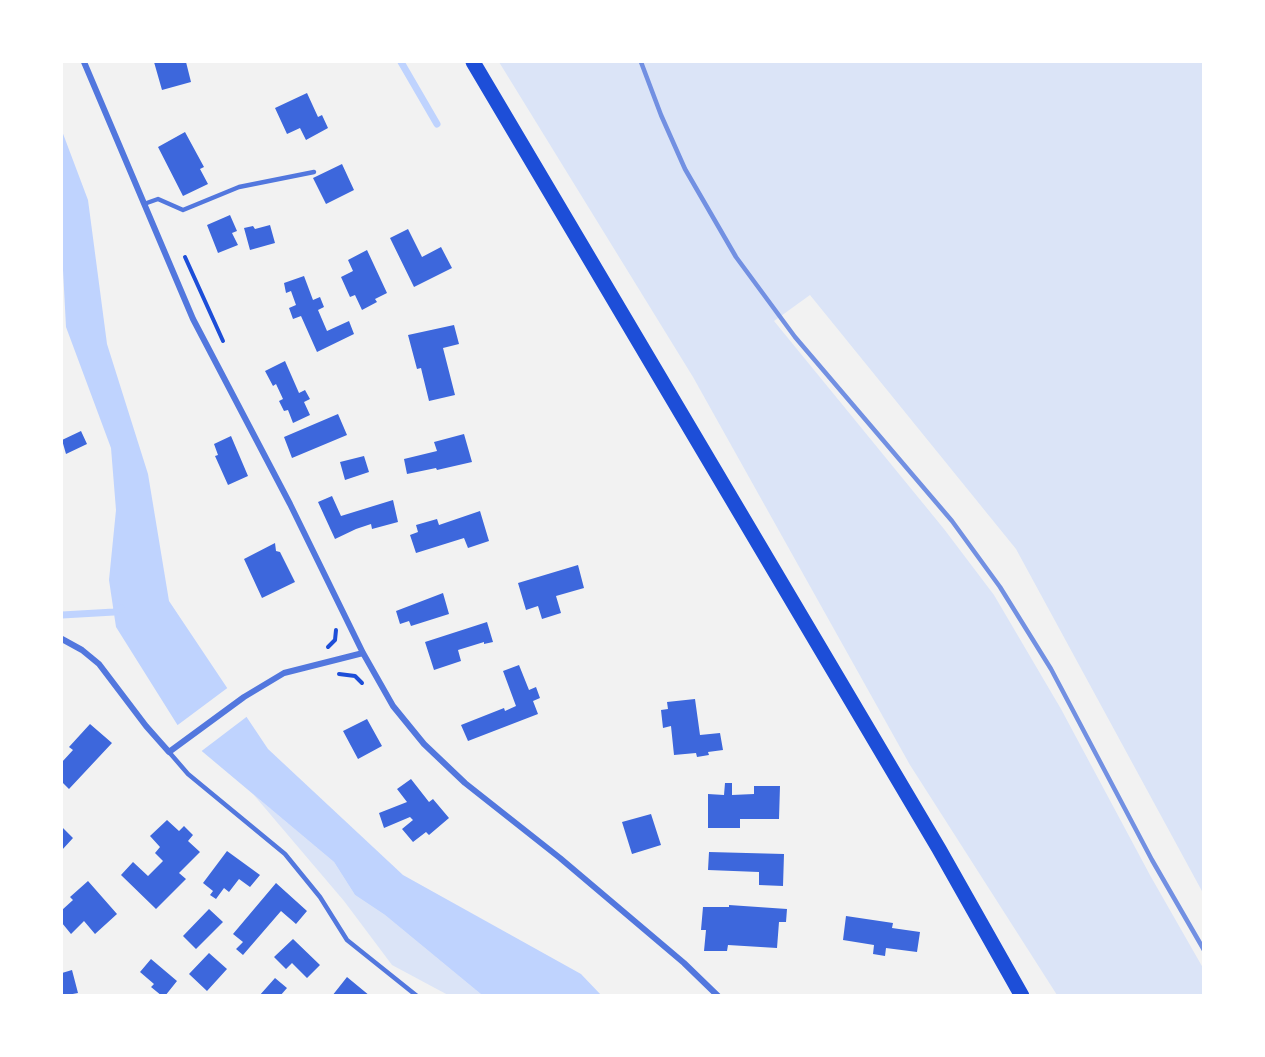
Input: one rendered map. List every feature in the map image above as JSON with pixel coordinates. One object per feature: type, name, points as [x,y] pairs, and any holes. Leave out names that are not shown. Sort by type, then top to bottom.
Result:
[{"type":"main road","points":[[473,62],[939,849],[1022,996]]},
{"type":"street","points":[[84,62],[193,320],[290,504],[363,653],[393,706],[424,744],[465,783],[560,858],[684,963],[718,996]]},
{"type":"street","points":[[62,639],[82,650],[99,664],[146,726],[169,752],[244,697],[284,674],[363,653]]},
{"type":"lane","points":[[144,204],[158,199],[183,210],[239,187],[314,171]]},
{"type":"lane","points":[[169,752],[188,774],[285,854],[320,897],[347,940],[417,996]]},
{"type":"path","points":[[182,251],[226,346]]},
{"type":"path","points":[[337,674],[355,676],[367,687]]},
{"type":"shaded area","points":[[499,62],[1203,62],[1203,893],[1016,549],[810,295],[774,321],[944,529],[994,595],[1061,709],[1151,877],[1203,968],[1203,995],[1057,995],[910,765],[693,377]]},
{"type":"shaded area","points":[[253,794],[334,862],[355,895],[385,915],[482,995],[448,995],[392,965],[344,901]]},
{"type":"water","points":[[62,131],[88,200],[107,344],[148,474],[169,601],[268,749],[403,875],[581,974],[601,995],[482,995],[385,915],[355,895],[334,862],[185,737],[116,627],[109,580],[116,510],[111,448],[66,327],[62,251]]},
{"type":"pier","points":[[230,686],[249,715],[199,753],[183,740],[175,727]]},
{"type":"building","points":[[154,62],[186,62],[191,82],[162,90]]},
{"type":"building","points":[[307,93],[318,117],[322,115],[328,128],[306,140],[300,128],[287,134],[275,108]]},
{"type":"building","points":[[185,132],[204,167],[200,169],[208,184],[183,196],[158,147]]},
{"type":"building","points":[[342,164],[354,190],[326,204],[313,178]]},
{"type":"building","points":[[230,215],[237,231],[232,233],[238,245],[218,253],[207,225]]},
{"type":"building","points":[[270,225],[275,243],[250,250],[244,228],[253,226],[255,229]]},
{"type":"building","points":[[408,229],[422,257],[441,247],[452,268],[414,287],[390,238]]},
{"type":"building","points":[[367,250],[387,293],[375,299],[377,302],[362,310],[355,295],[350,297],[341,277],[353,271],[348,260]]},
{"type":"building","points":[[304,276],[313,300],[320,297],[324,307],[318,310],[327,331],[349,321],[354,334],[317,352],[301,316],[293,319],[289,308],[296,305],[291,291],[286,293],[284,283]]},
{"type":"building","points":[[454,325],[459,344],[443,348],[455,395],[429,401],[421,368],[417,369],[408,335]]},
{"type":"building","points":[[285,361],[299,393],[305,390],[310,399],[304,402],[310,415],[293,423],[288,410],[284,411],[279,401],[283,399],[276,384],[273,386],[265,371]]},
{"type":"building","points":[[338,414],[347,435],[292,458],[284,437]]},
{"type":"building","points":[[81,431],[87,444],[66,454],[62,440]]},
{"type":"building","points":[[464,434],[472,462],[407,474],[404,459],[437,451],[434,442]]},
{"type":"building","points":[[231,436],[248,476],[228,485],[215,456],[218,455],[214,444]]},
{"type":"building","points":[[364,456],[369,472],[345,480],[340,462]]},
{"type":"building","points":[[332,496],[341,516],[393,500],[398,522],[372,529],[371,524],[335,539],[318,502]]},
{"type":"building","points":[[480,511],[489,541],[468,548],[464,538],[416,553],[410,535],[418,532],[416,525],[437,519],[439,525]]},
{"type":"building","points":[[275,543],[276,551],[280,552],[295,582],[262,598],[244,559]]},
{"type":"building","points":[[578,565],[584,588],[556,596],[561,613],[542,619],[538,606],[526,610],[518,583]]},
{"type":"building","points":[[443,593],[449,614],[411,626],[409,621],[400,624],[396,611]]},
{"type":"building","points":[[487,622],[493,642],[484,644],[484,642],[458,650],[461,661],[434,670],[425,642]]},
{"type":"building","points":[[519,665],[529,690],[536,687],[540,698],[533,701],[538,714],[468,741],[461,725],[504,708],[505,711],[516,706],[503,671]]},
{"type":"building","points":[[695,699],[700,735],[720,733],[723,750],[708,752],[709,755],[697,757],[696,753],[674,755],[671,726],[663,728],[661,710],[668,709],[667,702]]},
{"type":"building","points":[[367,719],[382,746],[358,759],[343,731]]},
{"type":"building","points":[[90,724],[112,743],[69,789],[62,782],[62,762],[73,750],[69,747]]},
{"type":"building","points":[[411,779],[429,802],[433,799],[449,818],[429,835],[426,832],[413,842],[402,829],[413,820],[410,817],[384,828],[379,813],[407,802],[397,789]]},
{"type":"building","points":[[725,783],[732,783],[732,795],[754,794],[754,786],[780,786],[779,819],[740,819],[740,828],[708,828],[708,794],[724,795]]},
{"type":"building","points":[[651,814],[661,845],[632,854],[622,822]]},
{"type":"building","points":[[167,820],[179,831],[184,826],[193,835],[188,841],[200,852],[179,873],[186,879],[156,909],[121,875],[133,862],[148,876],[163,861],[155,853],[160,847],[150,836]]},
{"type":"building","points":[[62,827],[73,838],[62,850]]},
{"type":"building","points":[[227,851],[260,875],[250,887],[239,879],[229,892],[224,888],[216,899],[210,895],[213,891],[203,883]]},
{"type":"building","points":[[709,852],[784,854],[783,886],[759,885],[759,872],[708,870]]},
{"type":"building","points":[[88,881],[117,914],[95,934],[84,921],[71,934],[62,923],[62,910],[73,900],[70,897]]},
{"type":"building","points":[[276,883],[307,911],[296,924],[281,911],[243,955],[236,949],[243,942],[233,934]]},
{"type":"building","points":[[729,905],[787,909],[786,922],[779,922],[777,948],[728,945],[727,951],[704,951],[706,930],[701,930],[703,907],[729,907]]},
{"type":"building","points":[[209,909],[223,922],[196,949],[183,936]]},
{"type":"building","points":[[846,916],[893,923],[892,928],[920,932],[917,952],[886,948],[885,956],[873,954],[874,945],[843,940]]},
{"type":"building","points":[[293,939],[320,965],[307,978],[292,963],[286,969],[274,957]]},
{"type":"building","points":[[209,953],[227,969],[207,991],[189,974]]},
{"type":"building","points":[[151,959],[177,981],[165,996],[151,987],[154,984],[140,972]]},
{"type":"building","points":[[72,970],[78,993],[62,996],[62,973]]},
{"type":"building","points":[[347,977],[370,996],[332,996]]},
{"type":"building","points":[[275,978],[287,988],[280,996],[259,996]]},
{"type":"waterway","points":[[401,62],[437,124]]},
{"type":"waterway","points":[[62,615],[114,612],[121,608]]},
{"type":"railway","points":[[641,62],[685,169],[736,257],[795,337],[952,521],[1000,587],[1051,669],[1152,860],[1204,950]]}]
